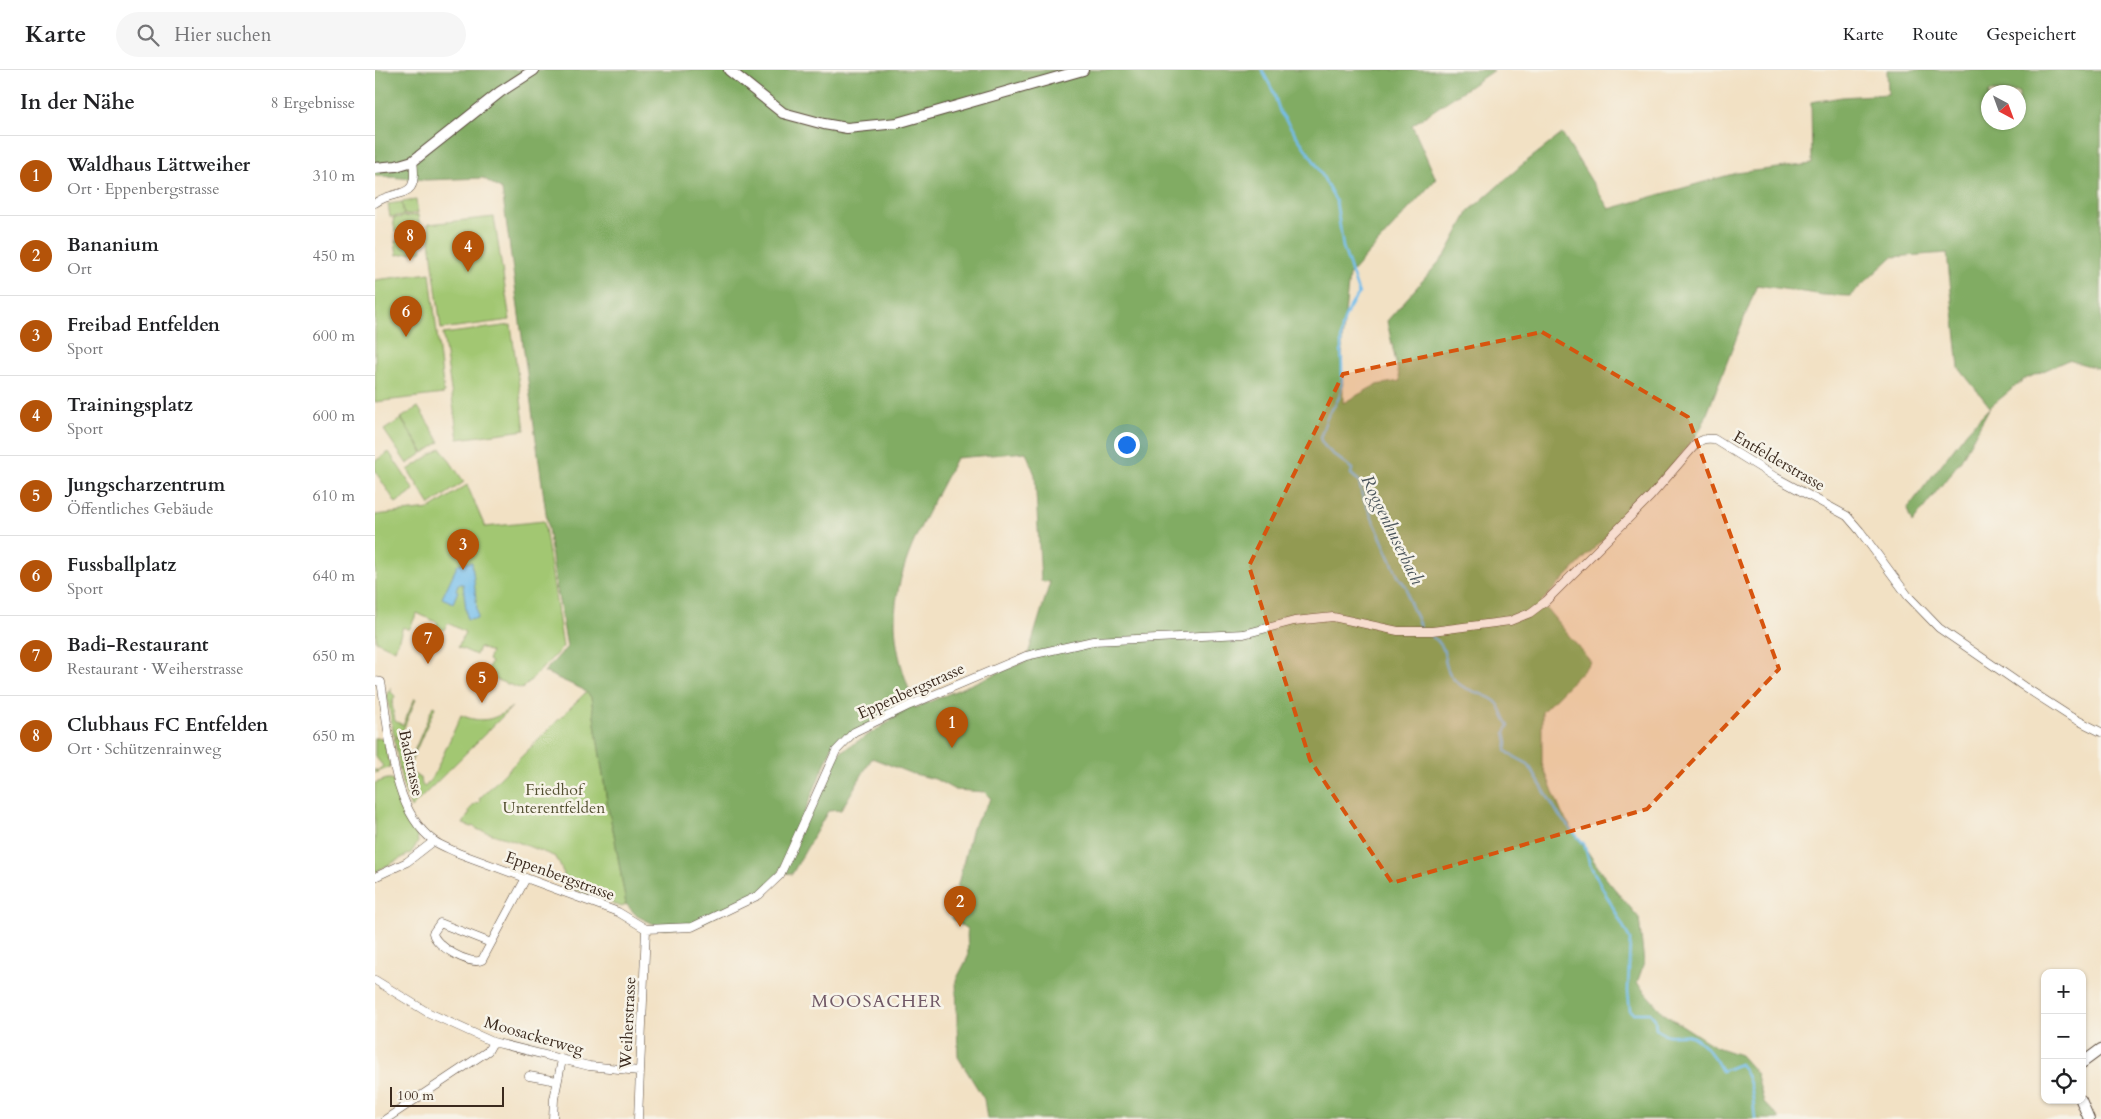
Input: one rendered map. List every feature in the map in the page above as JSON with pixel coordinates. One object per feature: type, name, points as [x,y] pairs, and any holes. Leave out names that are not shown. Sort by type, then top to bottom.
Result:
[{"type":"street","points":[[375,168],[396,166],[413,161],[500,92],[533,70]]},
{"type":"street","points":[[729,70],[783,113],[847,128],[897,123],[1083,70]]},
{"type":"street","points":[[375,202],[382,198],[404,193],[410,188],[415,173],[413,161]]},
{"type":"street","name":"Entfelderstrasse","points":[[1432,631],[1510,621],[1530,613],[1546,601],[1643,504],[1696,444],[1702,439],[1714,439],[1775,477],[1847,516],[1908,596],[1939,628],[2039,697],[2071,717],[2101,732]]},
{"type":"street","name":"Eppenbergstrasse","points":[[434,841],[458,854],[618,912],[646,929],[692,927],[759,895],[776,880],[782,872],[836,750],[854,732],[910,705],[1025,656],[1093,641],[1244,634],[1294,621],[1333,616],[1398,631],[1432,631]]},
{"type":"street","name":"Badstrasse","points":[[378,682],[399,788],[407,808],[417,824],[434,841]]},
{"type":"street","points":[[375,877],[407,862],[434,841]]},
{"type":"street","points":[[491,943],[440,923],[433,933],[434,938],[439,944],[469,961],[478,962],[482,960],[526,878]]},
{"type":"street","name":"Weiherstrasse","points":[[638,1119],[646,929]]},
{"type":"street","name":"Moosackerweg","points":[[375,980],[427,1012],[493,1042],[589,1066],[639,1071]]},
{"type":"street","points":[[386,1119],[488,1051],[493,1042]]},
{"type":"street","points":[[2086,1061],[2101,1049]]},
{"type":"street","points":[[553,1119],[557,1081],[562,1060]]},
{"type":"street","points":[[529,1076],[557,1081]]},
{"type":"street","points":[[2083,1104],[2089,1119]]},
{"type":"highlighted area","points":[[1542,332],[1688,417],[1779,669],[1647,809],[1392,883],[1310,760],[1249,566],[1343,374]]},
{"type":"green space","points":[[375,70],[1494,70],[1412,125],[1436,179],[1349,275],[1342,342],[1343,403],[1376,385],[1400,381],[1387,321],[1446,254],[1469,211],[1523,164],[1562,134],[1609,209],[1736,173],[1812,164],[1811,102],[1842,97],[1888,94],[1887,70],[2101,70],[2101,369],[2068,360],[2023,380],[1990,407],[1959,368],[1947,253],[1892,257],[1850,296],[1823,295],[1757,285],[1703,424],[1696,436],[1654,488],[1541,602],[1591,662],[1542,712],[1542,764],[1562,814],[1604,876],[1639,918],[1644,963],[1637,983],[1663,1013],[1716,1047],[1740,1055],[1756,1073],[1764,1102],[1780,1119],[987,1119],[984,1099],[958,1057],[956,980],[968,957],[967,929],[952,919],[957,888],[972,828],[991,799],[985,792],[955,790],[935,779],[910,773],[872,758],[841,810],[828,811],[792,874],[782,872],[832,757],[907,711],[832,747],[776,880],[759,895],[692,927],[664,929],[637,916],[626,904],[608,808],[591,697],[582,689],[544,672],[567,647],[555,579],[502,190],[483,178],[426,180],[375,176]],"holes":[[[1026,452],[1035,475],[1041,581],[1050,582],[1026,661],[915,708],[899,655],[895,613],[904,567],[923,522],[956,458]]]},
{"type":"green space","points":[[416,200],[418,213],[404,215],[402,202]]},
{"type":"green space","points":[[402,202],[404,215],[390,217],[388,204]]},
{"type":"green space","points":[[418,215],[420,228],[395,232],[393,218]]},
{"type":"green space","points":[[494,217],[510,320],[441,329],[428,224]]},
{"type":"green space","points":[[420,237],[422,251],[397,255],[395,241]]},
{"type":"green space","points":[[430,273],[444,394],[375,402],[375,280]]},
{"type":"green space","points":[[511,325],[525,430],[458,439],[443,334]]},
{"type":"green space","points":[[418,407],[440,442],[424,453],[401,418]]},
{"type":"green space","points":[[1990,407],[1961,460],[1912,523],[1907,509],[1967,431]]},
{"type":"green space","points":[[401,419],[423,453],[407,464],[384,430]]},
{"type":"green space","points":[[441,448],[464,482],[430,505],[408,470]]},
{"type":"green space","points":[[389,452],[414,490],[396,503],[375,471],[375,461]]},
{"type":"green space","points":[[467,485],[485,527],[544,521],[563,647],[522,689],[494,679],[495,675],[487,671],[491,662],[488,660],[491,652],[479,647],[476,655],[458,647],[465,632],[448,623],[444,630],[436,627],[438,623],[417,613],[409,630],[403,627],[395,650],[376,641],[375,515],[430,509]]},
{"type":"green space","points":[[391,687],[391,692],[395,696],[392,704],[395,721],[403,725],[416,699],[400,737],[394,736],[387,696]]},
{"type":"green space","name":"Friedhof Unterentfelden","points":[[586,692],[591,697],[608,808],[626,904],[622,907],[605,901],[603,897],[601,899],[561,884],[564,874],[556,857],[463,824],[470,812],[468,811],[480,801],[479,799]]},
{"type":"green space","points":[[433,706],[435,707],[407,771],[421,778],[422,785],[425,787],[434,775],[461,715],[481,720],[488,719],[500,715],[512,707],[411,808],[402,782],[394,738],[399,738],[402,757],[410,761]]},
{"type":"green space","points":[[375,738],[385,739],[390,767],[375,773],[375,769],[377,771],[383,766],[375,756]]},
{"type":"green space","points":[[392,779],[398,800],[417,835],[418,842],[411,853],[375,872],[375,783]]},
{"type":"water","points":[[472,562],[478,618],[467,619],[463,584],[458,584],[456,590],[458,591],[453,603],[442,598],[458,564]]},
{"type":"waterway","name":"Roggenhuserbach","points":[[1262,70],[1273,91],[1280,112],[1316,164],[1336,201],[1343,247],[1359,294],[1350,307],[1342,329],[1340,394],[1328,416],[1320,438],[1330,451],[1352,469],[1351,474],[1359,481],[1362,495],[1398,576],[1407,588],[1408,598],[1420,626]]},
{"type":"waterway","name":"Roggenhuserbach","points":[[1428,634],[1443,649],[1447,667],[1455,680],[1460,685],[1491,698],[1498,704],[1509,725],[1505,732],[1506,751],[1528,764],[1560,817],[1584,844],[1590,865],[1630,939],[1628,991],[1630,1010],[1634,1013],[1650,1013],[1655,1019],[1656,1029],[1665,1034],[1687,1035],[1698,1040],[1712,1055],[1722,1071],[1740,1064],[1750,1083],[1755,1119]]},
{"type":"place","name":"Clubhaus FC Entfelden","points":[[410,261]]},
{"type":"place","name":"Trainingsplatz","points":[[468,272]]},
{"type":"place","name":"Fussballplatz","points":[[406,337]]},
{"type":"place","name":"Freibad Entfelden","points":[[463,570]]},
{"type":"place","name":"Badi-Restaurant","points":[[428,664]]},
{"type":"place","name":"Jungscharzentrum","points":[[482,703]]},
{"type":"place","name":"Waldhaus Lättweiher","points":[[952,748]]},
{"type":"place","name":"Bananium","points":[[960,927]]},
{"type":"district","name":"MOOSACHER","points":[[877,1001]]}]
